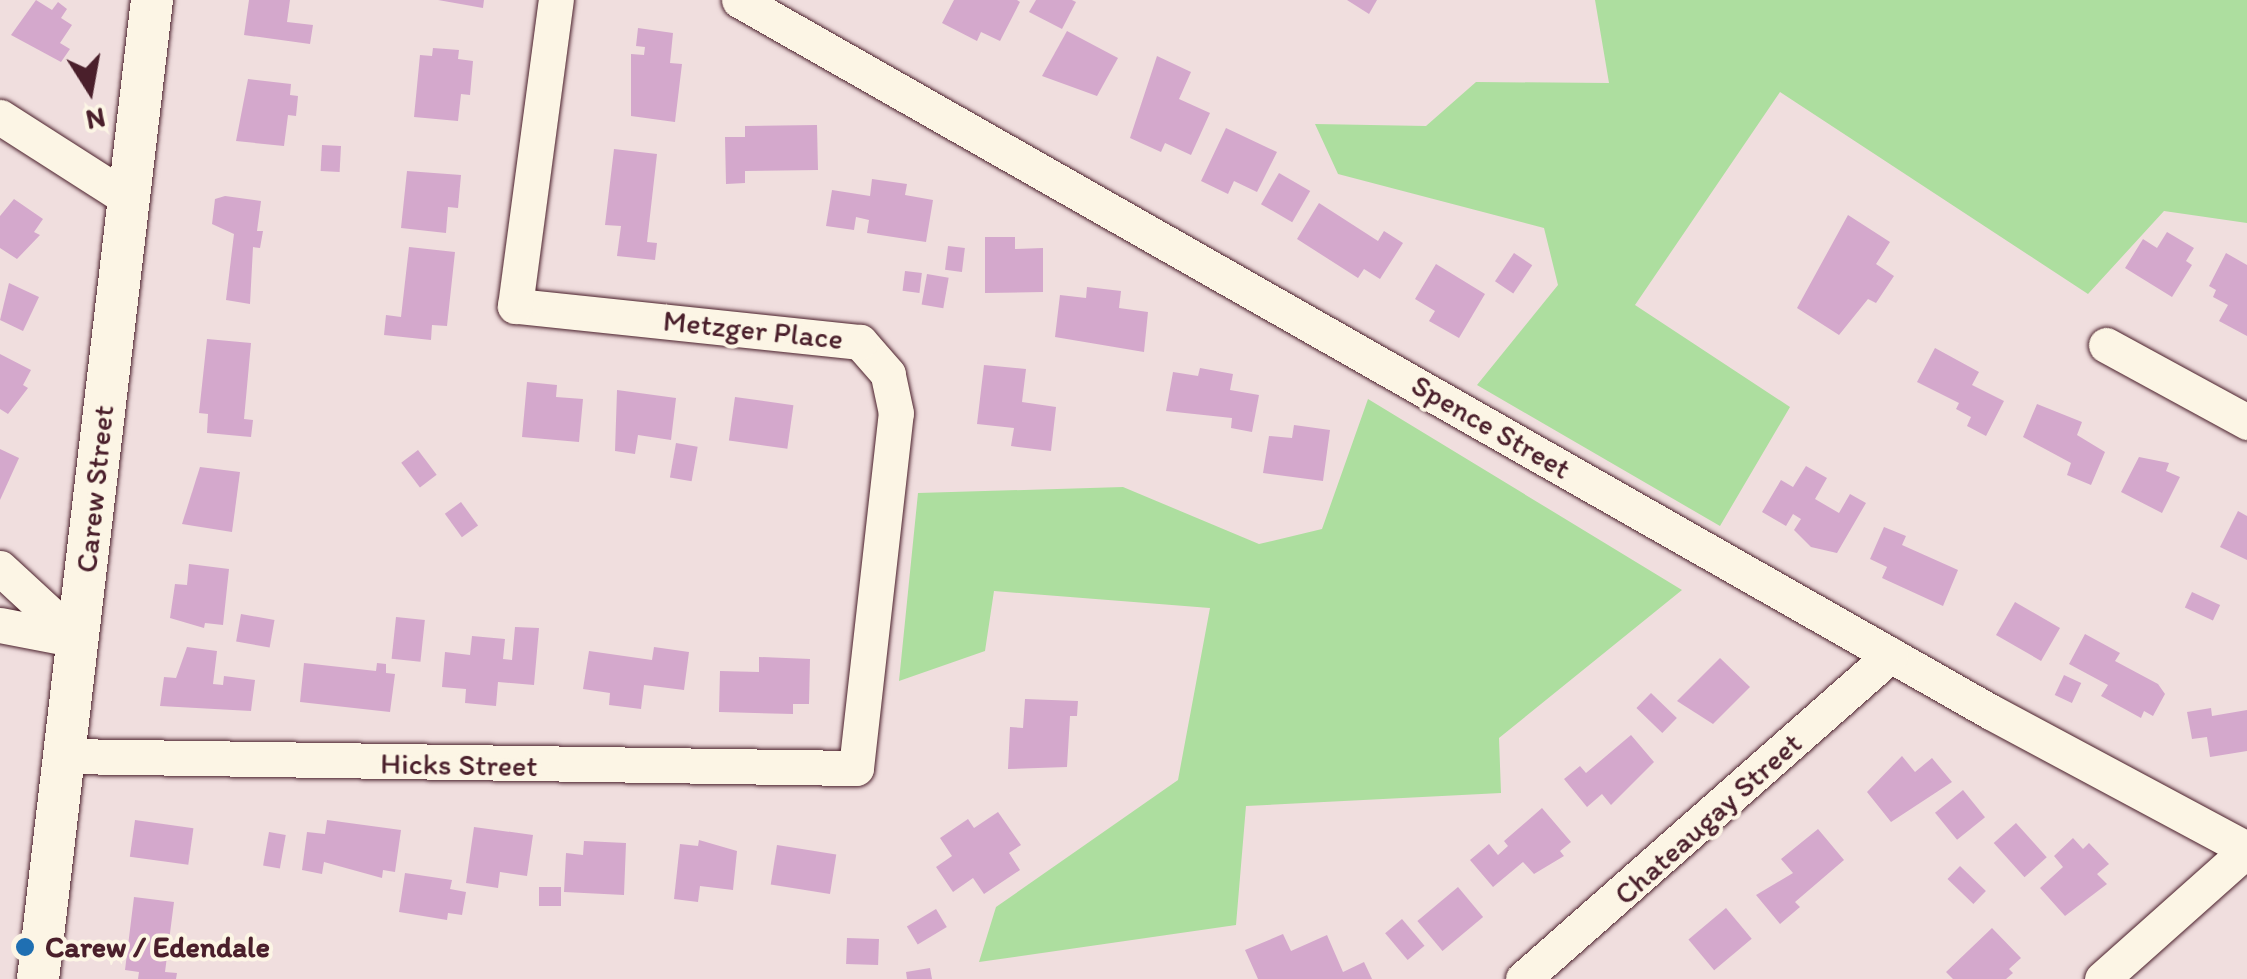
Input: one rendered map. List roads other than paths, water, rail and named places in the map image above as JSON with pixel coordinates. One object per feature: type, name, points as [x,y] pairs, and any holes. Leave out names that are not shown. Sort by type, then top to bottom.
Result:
[{"type":"street","name":"Carew Street","points":[[38,979],[152,0]]},
{"type":"street","name":"Metzger Place","points":[[556,0],[515,306],[860,342],[888,374],[896,414],[856,768]]},
{"type":"street","name":"Spence Street","points":[[739,0],[1890,655],[2247,849]]},
{"type":"street","points":[[0,117],[128,199]]},
{"type":"street","points":[[2106,345],[2247,422]]},
{"type":"street","points":[[0,568],[78,640]]},
{"type":"street","points":[[0,625],[78,640]]},
{"type":"street","name":"Chateaugay Street","points":[[1523,979],[1890,655]]},
{"type":"street","name":"Hicks Street","points":[[64,756],[856,768]]},
{"type":"street","points":[[2102,979],[2247,849]]},
{"type":"place","name":"Carew / Edendale","points":[[25,947]]}]
